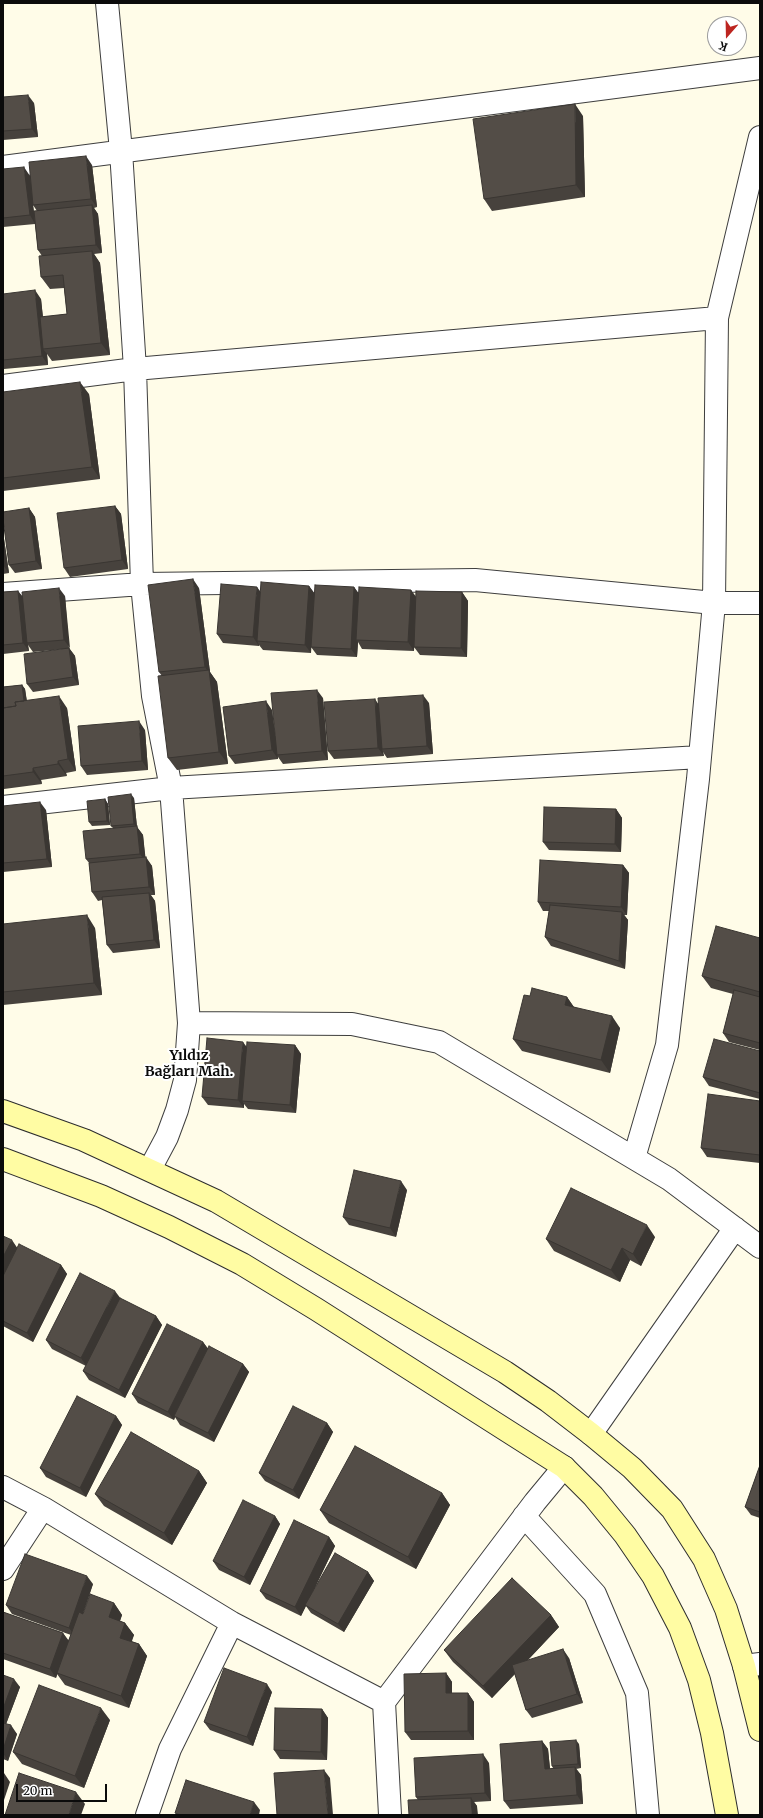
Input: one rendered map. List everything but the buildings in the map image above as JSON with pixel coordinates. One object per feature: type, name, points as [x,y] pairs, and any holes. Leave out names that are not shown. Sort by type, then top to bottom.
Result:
[{"type":"street","points":[[107,3],[121,151],[135,369],[142,584],[153,696],[171,788],[189,1023],[185,1080],[177,1110],[167,1137],[150,1169]]},
{"type":"street","points":[[3,167],[760,68]]},
{"type":"street","points":[[634,1158],[667,1045],[700,756],[714,603],[718,318],[760,137]]},
{"type":"street","points":[[3,386],[135,369],[718,318]]},
{"type":"street","points":[[3,594],[142,584],[475,580],[714,603],[760,603]]},
{"type":"street","points":[[3,807],[171,788],[700,756]]},
{"type":"street","points":[[189,1023],[352,1024],[439,1042],[669,1179],[760,1247]]},
{"type":"street","points":[[3,1111],[84,1140],[150,1169],[216,1201],[505,1372],[548,1401],[591,1434],[632,1468],[672,1509],[704,1559],[752,1665],[760,1730]]},
{"type":"street","points":[[3,1159],[101,1196],[169,1227],[242,1264],[316,1309],[564,1467],[593,1496],[625,1535],[653,1576],[680,1628],[699,1680],[712,1733],[727,1815]]},
{"type":"street","points":[[591,1434],[735,1228]]},
{"type":"street","points":[[390,1815],[384,1702],[524,1516],[564,1467]]},
{"type":"street","points":[[3,1486],[43,1508],[232,1623],[384,1702]]},
{"type":"street","points":[[3,1569],[43,1508]]},
{"type":"street","points":[[524,1516],[595,1594],[637,1693],[648,1815]]},
{"type":"street","points":[[147,1815],[170,1749],[232,1623]]},
{"type":"district","name":"Yıldız Bağları Mah.","points":[[189,1064]]}]
